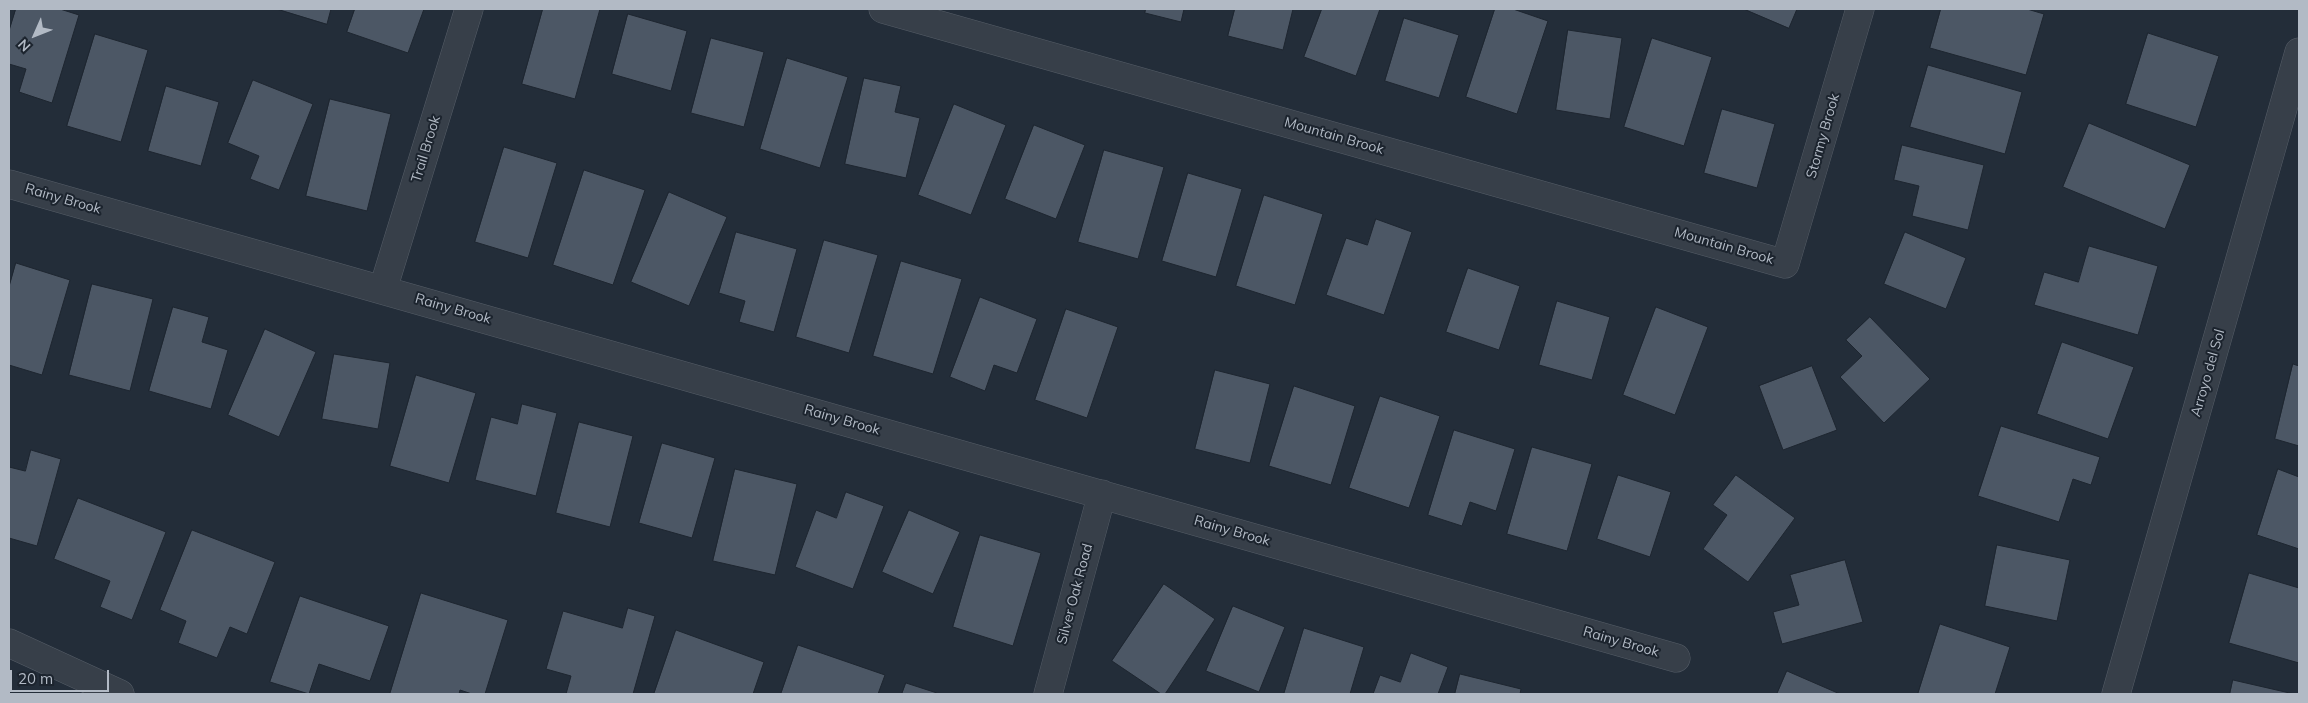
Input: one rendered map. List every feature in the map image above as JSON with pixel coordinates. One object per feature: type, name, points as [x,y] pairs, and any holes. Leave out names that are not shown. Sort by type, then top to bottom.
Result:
[{"type":"street","name":"Trail Brook","points":[[383,289],[469,9]]},
{"type":"street","name":"Mountain Brook","points":[[883,9],[1786,264]]},
{"type":"street","name":"Stormy Brook","points":[[1786,264],[1860,9]]},
{"type":"street","name":"Arroyo del Sol","points":[[2116,694],[2299,52]]},
{"type":"street","name":"Rainy Brook","points":[[9,184],[1676,658]]},
{"type":"street","name":"Silver Oak Road","points":[[1048,694],[1102,494]]},
{"type":"street","points":[[9,643],[120,694]]},
{"type":"building","points":[[16,9],[60,9],[79,15],[52,103],[19,92],[26,69],[9,64],[9,31]]},
{"type":"building","points":[[277,9],[331,9],[327,24]]},
{"type":"building","points":[[355,9],[424,9],[408,53],[347,32]]},
{"type":"building","points":[[543,9],[600,9],[575,99],[522,84]]},
{"type":"building","points":[[1146,9],[1184,9],[1181,22],[1145,13]]},
{"type":"building","points":[[1235,9],[1293,9],[1283,50],[1228,36]]},
{"type":"building","points":[[1322,9],[1380,9],[1356,76],[1304,57]]},
{"type":"building","points":[[1495,9],[1513,9],[1548,21],[1517,114],[1466,97]]},
{"type":"building","points":[[1744,9],[1797,9],[1789,28]]},
{"type":"building","points":[[1941,9],[2027,9],[2044,14],[2026,75],[1930,48]]},
{"type":"building","points":[[628,14],[687,31],[671,91],[612,74]]},
{"type":"building","points":[[1404,18],[1459,35],[1439,98],[1385,81]]},
{"type":"building","points":[[1568,30],[1622,38],[1610,119],[1556,110]]},
{"type":"building","points":[[2148,33],[2219,56],[2196,127],[2126,104]]},
{"type":"building","points":[[95,34],[148,50],[121,142],[67,126]]},
{"type":"building","points":[[711,38],[764,52],[744,127],[691,113]]},
{"type":"building","points":[[1652,38],[1712,57],[1684,146],[1624,127]]},
{"type":"building","points":[[787,58],[848,77],[820,168],[760,149]]},
{"type":"building","points":[[1928,65],[2022,92],[2005,154],[1910,127]]},
{"type":"building","points":[[864,78],[901,86],[895,112],[920,118],[906,178],[845,164]]},
{"type":"building","points":[[253,80],[313,104],[279,190],[250,179],[259,156],[228,143]]},
{"type":"building","points":[[166,86],[219,102],[201,166],[148,151]]},
{"type":"building","points":[[330,99],[391,114],[367,211],[306,196]]},
{"type":"building","points":[[954,104],[1006,125],[971,215],[918,195]]},
{"type":"building","points":[[1722,109],[1775,124],[1757,188],[1704,173]]},
{"type":"building","points":[[2089,123],[2190,165],[2165,229],[2063,187]]},
{"type":"building","points":[[1034,125],[1085,145],[1056,219],[1005,199]]},
{"type":"building","points":[[1902,145],[1984,165],[1968,230],[1912,216],[1919,186],[1894,180]]},
{"type":"building","points":[[504,147],[557,163],[528,258],[475,242]]},
{"type":"building","points":[[1104,150],[1164,167],[1138,259],[1078,242]]},
{"type":"building","points":[[584,170],[645,190],[613,285],[553,265]]},
{"type":"building","points":[[1188,173],[1242,189],[1216,277],[1162,261]]},
{"type":"building","points":[[669,192],[727,217],[689,306],[631,282]]},
{"type":"building","points":[[1264,195],[1323,214],[1295,305],[1236,286]]},
{"type":"building","points":[[1376,219],[1412,232],[1384,315],[1326,295],[1346,238],[1367,245]]},
{"type":"building","points":[[736,232],[797,249],[774,332],[739,322],[745,301],[719,293]]},
{"type":"building","points":[[1905,232],[1966,258],[1946,309],[1884,284]]},
{"type":"building","points":[[824,240],[878,255],[849,353],[796,337]]},
{"type":"building","points":[[2089,246],[2158,266],[2138,335],[2034,305],[2044,272],[2078,282]]},
{"type":"building","points":[[901,261],[962,279],[933,374],[873,356]]},
{"type":"building","points":[[16,263],[70,280],[42,375],[9,365],[9,287]]},
{"type":"building","points":[[1468,268],[1520,286],[1499,350],[1446,332]]},
{"type":"building","points":[[92,284],[153,299],[130,391],[69,375]]},
{"type":"building","points":[[980,297],[1037,319],[1017,373],[994,365],[985,391],[950,377]]},
{"type":"building","points":[[1557,301],[1610,317],[1592,380],[1539,365]]},
{"type":"building","points":[[173,307],[209,317],[202,342],[228,350],[211,409],[149,391]]},
{"type":"building","points":[[1656,307],[1708,327],[1675,415],[1623,395]]},
{"type":"building","points":[[1066,309],[1118,327],[1087,418],[1035,400]]},
{"type":"building","points":[[1870,317],[1930,379],[1884,423],[1840,377],[1862,356],[1846,340]]},
{"type":"building","points":[[265,329],[316,352],[279,437],[228,415]]},
{"type":"building","points":[[2062,342],[2134,367],[2108,439],[2037,414]]},
{"type":"building","points":[[334,354],[390,363],[378,429],[322,419]]},
{"type":"building","points":[[2293,364],[2299,366],[2299,446],[2275,439]]},
{"type":"building","points":[[1812,366],[1837,430],[1783,450],[1759,386]]},
{"type":"building","points":[[1215,370],[1270,384],[1250,463],[1195,449]]},
{"type":"building","points":[[416,375],[476,393],[449,483],[390,466]]},
{"type":"building","points":[[1294,386],[1355,406],[1331,485],[1269,466]]},
{"type":"building","points":[[1380,396],[1440,416],[1409,508],[1349,488]]},
{"type":"building","points":[[522,404],[557,413],[536,496],[475,480],[491,417],[517,424]]},
{"type":"building","points":[[579,422],[633,436],[610,527],[556,513]]},
{"type":"building","points":[[2001,426],[2100,457],[2091,485],[2073,479],[2059,522],[1978,496]]},
{"type":"building","points":[[1454,430],[1515,449],[1496,511],[1470,502],[1462,526],[1428,515]]},
{"type":"building","points":[[662,443],[715,458],[692,538],[639,523]]},
{"type":"building","points":[[1532,447],[1592,464],[1567,551],[1507,534]]},
{"type":"building","points":[[31,450],[61,459],[37,546],[9,538],[9,467],[25,471]]},
{"type":"building","points":[[735,469],[797,484],[775,575],[713,561]]},
{"type":"building","points":[[2278,469],[2299,477],[2299,549],[2257,535]]},
{"type":"building","points":[[1618,475],[1671,492],[1650,557],[1597,539]]},
{"type":"building","points":[[1736,475],[1795,518],[1748,582],[1703,549],[1727,515],[1713,505]]},
{"type":"building","points":[[846,492],[884,506],[853,589],[795,567],[816,510],[836,518]]},
{"type":"building","points":[[78,498],[166,532],[132,620],[100,607],[110,581],[54,559]]},
{"type":"building","points":[[909,510],[960,532],[933,594],[882,572]]},
{"type":"building","points":[[192,530],[275,562],[247,634],[230,627],[217,658],[178,643],[186,621],[160,610]]},
{"type":"building","points":[[980,535],[1041,553],[1013,646],[953,627]]},
{"type":"building","points":[[1997,545],[2070,560],[2057,621],[1985,606]]},
{"type":"building","points":[[1845,560],[1863,622],[1782,644],[1773,612],[1799,605],[1790,575]]},
{"type":"building","points":[[2249,573],[2299,588],[2299,663],[2229,643]]},
{"type":"building","points":[[1164,584],[1215,619],[1165,694],[1161,694],[1112,661]]},
{"type":"building","points":[[421,593],[508,620],[485,694],[472,694],[460,690],[459,694],[390,694]]},
{"type":"building","points":[[300,596],[389,626],[370,681],[319,664],[309,694],[270,682]]},
{"type":"building","points":[[1233,606],[1285,627],[1259,692],[1206,671]]},
{"type":"building","points":[[628,608],[655,616],[633,694],[566,694],[571,676],[546,669],[563,611],[622,628]]},
{"type":"building","points":[[1940,624],[2010,647],[1995,694],[1918,694]]},
{"type":"building","points":[[1304,628],[1364,647],[1350,694],[1284,694]]},
{"type":"building","points":[[676,630],[764,662],[753,694],[654,694]]},
{"type":"building","points":[[798,645],[885,675],[878,694],[781,694]]},
{"type":"building","points":[[1411,653],[1448,667],[1438,694],[1373,694],[1380,675],[1400,682]]},
{"type":"building","points":[[1787,671],[1840,694],[1777,694]]},
{"type":"building","points":[[1460,674],[1521,689],[1520,694],[1455,694]]},
{"type":"building","points":[[2233,680],[2294,694],[2230,694]]},
{"type":"building","points":[[906,683],[937,693],[937,694],[902,694]]}]
